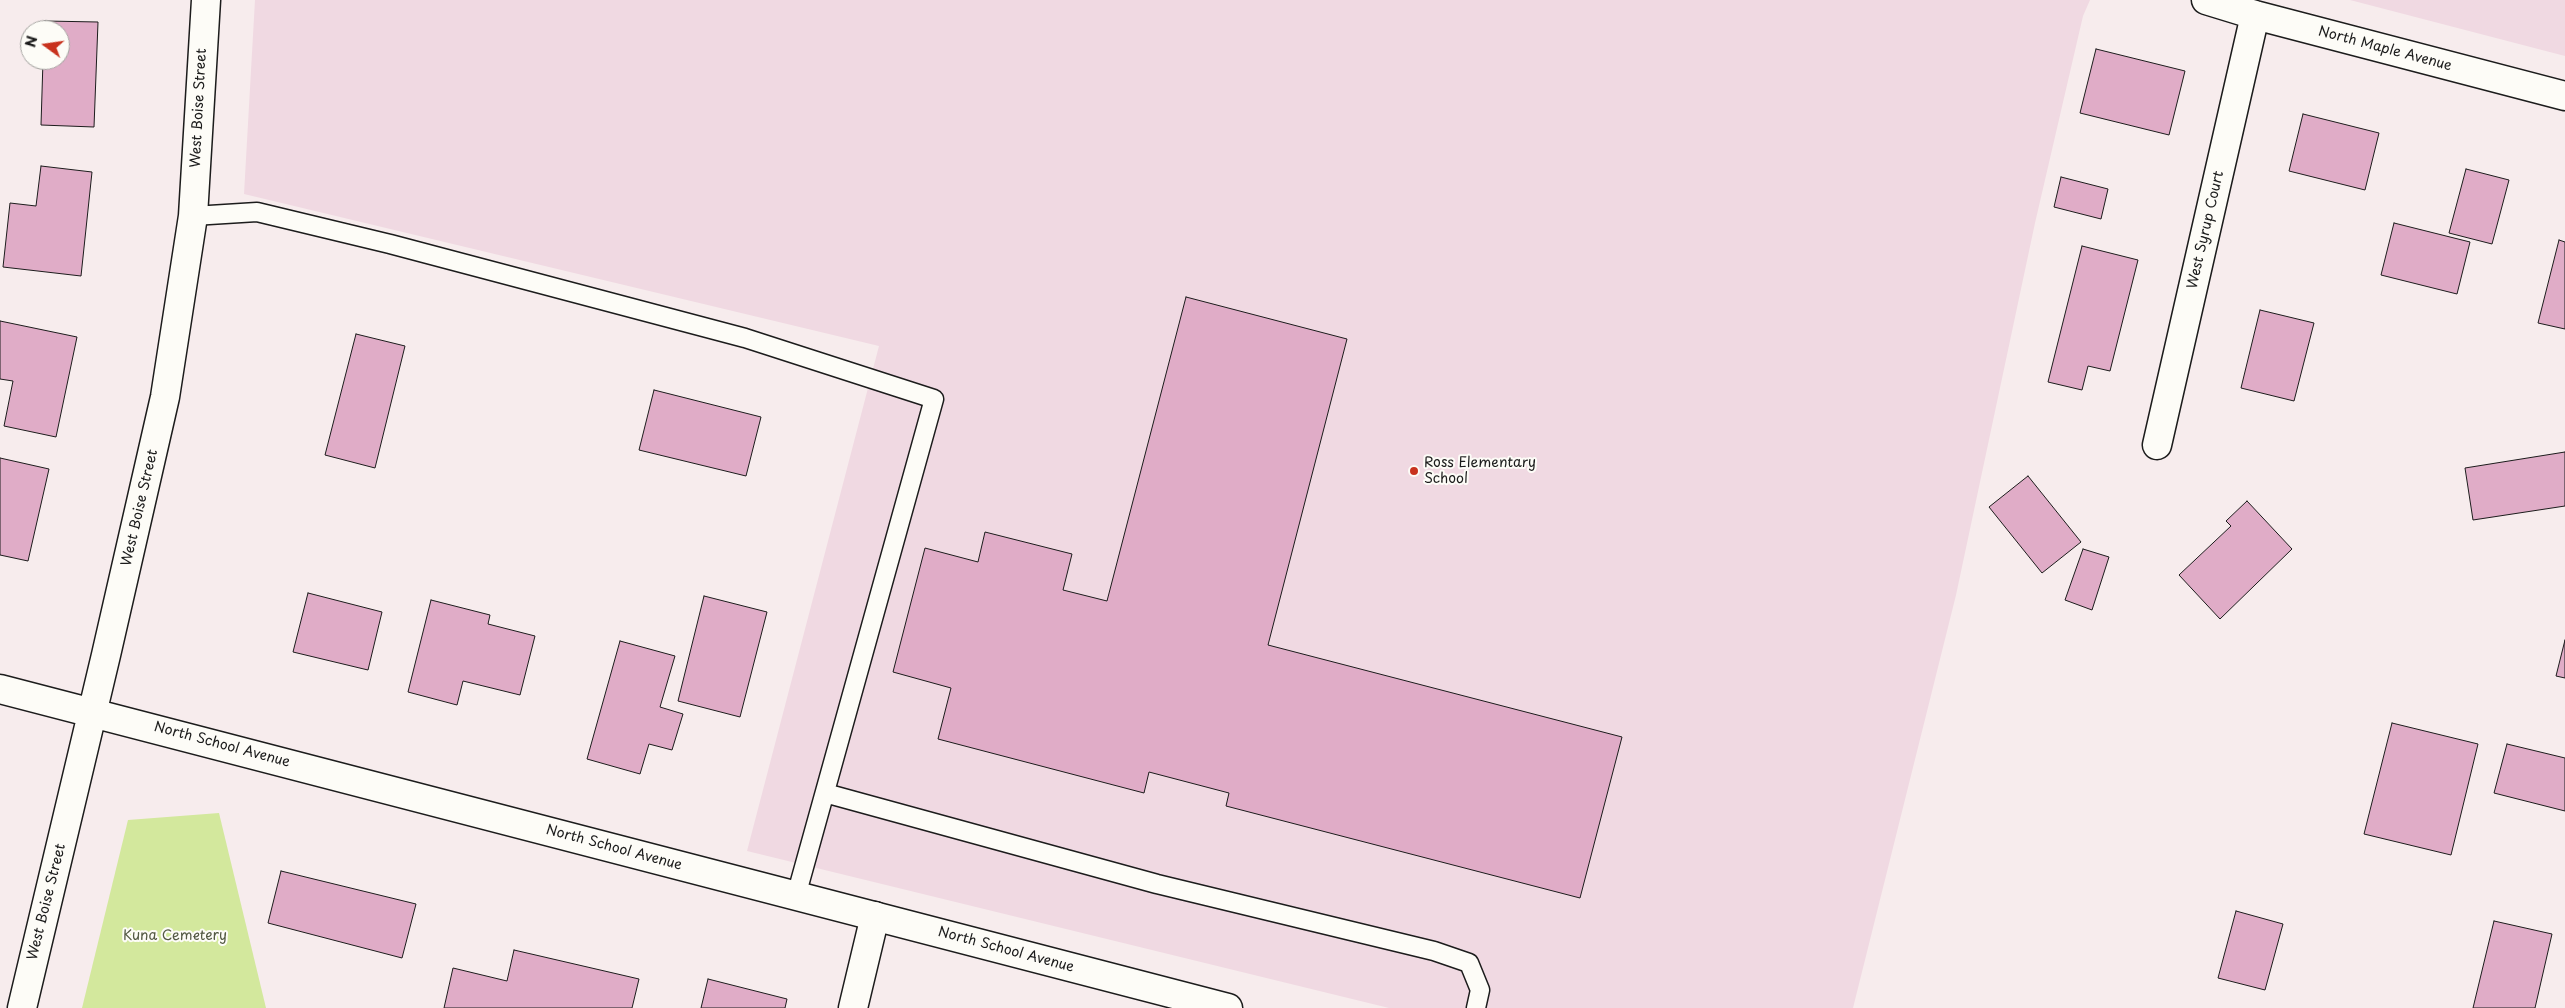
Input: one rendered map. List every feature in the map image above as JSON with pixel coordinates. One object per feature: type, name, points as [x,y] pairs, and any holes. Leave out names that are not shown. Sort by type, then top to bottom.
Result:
[{"type":"street","name":"West Boise Street","points":[[22,1008],[165,397],[193,216],[206,0]]},
{"type":"street","name":"North Maple Avenue","points":[[2206,0],[2255,16],[2565,96]]},
{"type":"street","name":"West Syrup Court","points":[[2157,445],[2255,16]]},
{"type":"street","name":"North School Avenue","points":[[0,689],[93,711],[1228,1008]]},
{"type":"street","points":[[853,1008],[875,916]]},
{"type":"lane","points":[[193,216],[257,212],[390,244],[745,338],[934,399],[796,896]]},
{"type":"lane","points":[[825,793],[1157,884],[1434,951],[1469,964],[1480,990],[1476,1008]]},
{"type":"shaded area","name":"Ross Elementary School","points":[[255,0],[2090,0],[2083,16],[2035,223],[1956,595],[1853,1008],[1389,1008],[747,851],[879,346],[244,194]]},
{"type":"shaded area","points":[[2350,0],[2565,0],[2565,56]]},
{"type":"green space","name":"Kuna Cemetery","points":[[219,813],[266,1008],[82,1008],[128,820]]},
{"type":"building","points":[[70,21],[98,22],[94,127],[41,125],[43,70],[70,70]]},
{"type":"building","points":[[2096,49],[2185,71],[2169,135],[2080,113]]},
{"type":"building","points":[[2303,114],[2379,133],[2365,190],[2289,171]]},
{"type":"building","points":[[41,166],[92,172],[81,276],[3,267],[10,203],[36,206]]},
{"type":"building","points":[[2466,169],[2509,180],[2492,244],[2449,233]]},
{"type":"building","points":[[2061,177],[2108,189],[2101,219],[2054,207]]},
{"type":"building","points":[[2394,223],[2470,242],[2457,294],[2381,275]]},
{"type":"building","points":[[2559,240],[2565,242],[2565,329],[2538,323]]},
{"type":"building","points":[[2082,246],[2138,260],[2110,371],[2088,366],[2082,390],[2048,382]]},
{"type":"building","points":[[1186,297],[1347,339],[1268,645],[1622,737],[1580,898],[1226,806],[1229,793],[1149,772],[1144,793],[938,739],[951,688],[893,672],[925,548],[978,562],[985,532],[1072,554],[1063,590],[1107,601]]},
{"type":"building","points":[[2260,310],[2314,323],[2294,401],[2241,388]]},
{"type":"building","points":[[0,321],[77,337],[56,437],[4,426],[13,381],[0,379]]},
{"type":"building","points":[[356,334],[405,346],[375,468],[325,455]]},
{"type":"building","points":[[654,390],[761,417],[746,476],[639,450]]},
{"type":"building","points":[[2565,452],[2565,506],[2473,520],[2465,468]]},
{"type":"building","points":[[0,458],[49,469],[28,561],[0,555]]},
{"type":"building","points":[[2028,476],[2081,542],[2042,573],[1989,507]]},
{"type":"building","points":[[2247,501],[2292,549],[2220,619],[2179,575],[2231,526],[2226,521]]},
{"type":"building","points":[[2083,549],[2109,557],[2092,610],[2065,600]]},
{"type":"building","points":[[308,593],[382,612],[368,670],[293,652]]},
{"type":"building","points":[[704,596],[767,612],[740,717],[678,701]]},
{"type":"building","points":[[431,600],[490,615],[488,624],[535,636],[520,695],[463,681],[457,705],[408,692]]},
{"type":"building","points":[[2565,640],[2565,678],[2556,676]]},
{"type":"building","points":[[620,641],[675,656],[660,707],[683,714],[672,750],[649,744],[640,774],[587,759]]},
{"type":"building","points":[[2392,723],[2478,744],[2451,855],[2364,834]]},
{"type":"building","points":[[2507,744],[2565,758],[2565,811],[2494,793]]},
{"type":"building","points":[[281,871],[416,904],[402,958],[268,923]]},
{"type":"building","points":[[2236,911],[2283,924],[2265,990],[2218,978]]},
{"type":"building","points":[[2494,921],[2552,934],[2535,1008],[2473,1008]]},
{"type":"building","points":[[514,950],[639,979],[632,1008],[444,1008],[453,968],[507,981]]},
{"type":"building","points":[[708,979],[787,999],[785,1008],[701,1008]]},
{"type":"place","name":"Ross Elementary School","points":[[1414,471]]}]
